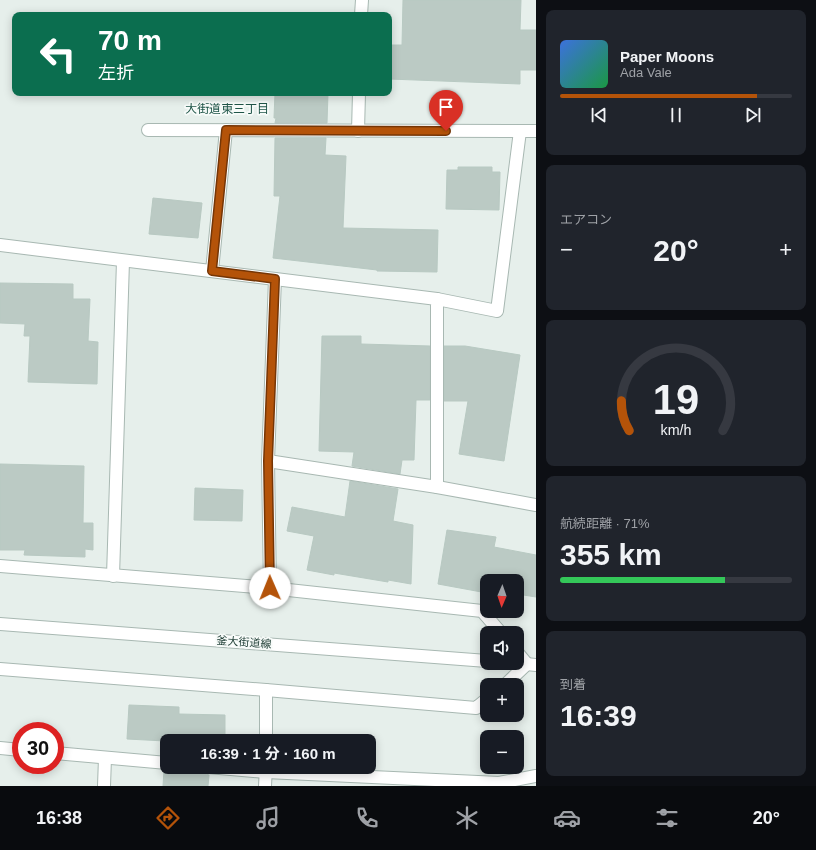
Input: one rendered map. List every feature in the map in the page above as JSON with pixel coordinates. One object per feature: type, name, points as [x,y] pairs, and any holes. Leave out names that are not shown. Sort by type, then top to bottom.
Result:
[{"type":"street","points":[[361,12],[362,0]]},
{"type":"street","points":[[358,131],[359,96]]},
{"type":"street","points":[[148,130],[536,131]]},
{"type":"street","points":[[212,271],[226,130]]},
{"type":"street","points":[[0,245],[437,299],[497,311],[520,131]]},
{"type":"street","points":[[113,576],[123,261]]},
{"type":"street","points":[[270,588],[268,461],[275,279]]},
{"type":"street","points":[[437,299],[437,487]]},
{"type":"street","points":[[268,461],[536,504]]},
{"type":"street","points":[[0,566],[270,588],[482,611],[495,626]]},
{"type":"street","name":"釜大街道線","points":[[0,624],[480,659]]},
{"type":"street","points":[[512,678],[527,664]]},
{"type":"street","points":[[0,669],[476,708],[480,705]]},
{"type":"street","points":[[266,690],[266,734]]},
{"type":"street","points":[[0,748],[12,749]]},
{"type":"street","points":[[64,754],[160,762]]},
{"type":"street","points":[[104,758],[104,786]]},
{"type":"street","points":[[265,786],[266,774]]},
{"type":"street","points":[[316,774],[427,783],[499,783],[536,776]]},
{"type":"building","points":[[403,0],[521,0],[520,30],[536,30],[536,70],[520,70],[520,84],[392,79],[392,45],[402,45]]},
{"type":"building","points":[[275,96],[328,96],[327,123],[275,123],[276,118],[274,118]]},
{"type":"building","points":[[275,138],[326,138],[325,155],[346,156],[343,228],[438,230],[437,272],[377,271],[273,258],[280,196],[274,196]]},
{"type":"building","points":[[458,167],[492,167],[492,172],[500,172],[499,210],[446,209],[447,170],[458,170]]},
{"type":"building","points":[[153,198],[202,203],[198,238],[149,234]]},
{"type":"building","points":[[0,283],[73,284],[73,299],[90,299],[88,341],[98,342],[97,384],[28,382],[30,336],[24,336],[25,324],[0,323]]},
{"type":"building","points":[[322,336],[361,336],[361,344],[430,346],[430,400],[416,400],[414,460],[402,460],[400,474],[352,466],[354,452],[319,451]]},
{"type":"building","points":[[444,346],[465,346],[520,355],[504,461],[459,454],[468,401],[444,401]]},
{"type":"building","points":[[0,464],[84,466],[83,523],[93,523],[93,550],[85,549],[85,557],[24,555],[25,550],[0,550]]},
{"type":"building","points":[[350,481],[398,489],[393,521],[413,525],[411,584],[388,580],[388,582],[334,573],[334,575],[307,570],[314,536],[287,531],[292,507],[345,517]]},
{"type":"building","points":[[195,488],[243,490],[242,521],[194,520]]},
{"type":"building","points":[[447,530],[496,537],[494,547],[536,555],[536,597],[524,595],[524,574],[480,574],[480,592],[438,584]]},
{"type":"building","points":[[129,705],[179,707],[179,714],[225,715],[225,734],[160,734],[160,741],[127,739]]},
{"type":"building","points":[[164,774],[209,775],[208,786],[163,786]]},
{"type":"district","name":"大街道東三丁目","points":[[227,109]]},
{"type":"route","points":[[270,588],[268,461],[275,279],[212,271],[226,130],[446,131]]}]
